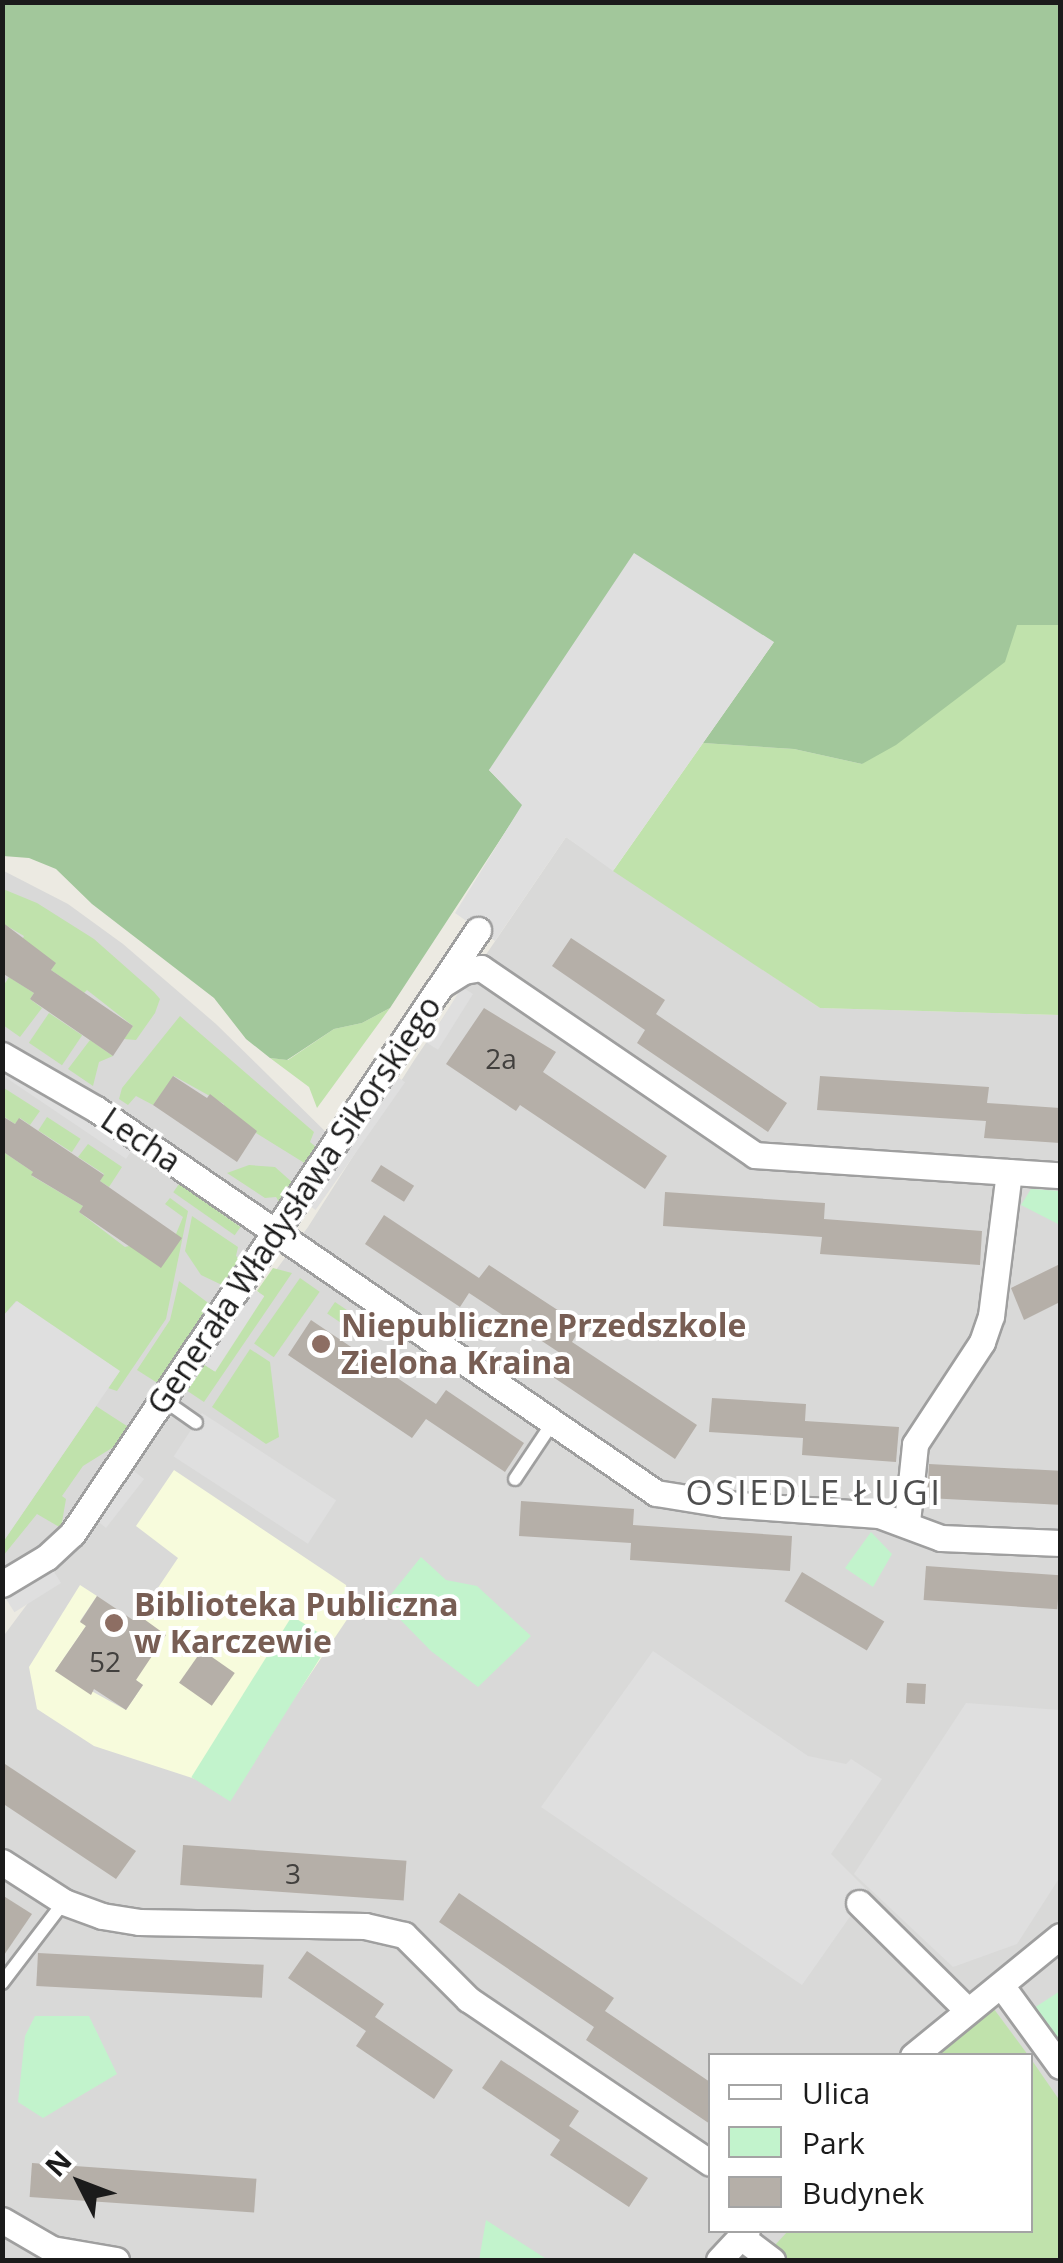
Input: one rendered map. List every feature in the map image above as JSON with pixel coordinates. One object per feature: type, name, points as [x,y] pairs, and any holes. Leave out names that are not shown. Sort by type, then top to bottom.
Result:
[{"type":"street","name":"Generała Władysława Sikorskiego","points":[[2,1584],[48,1557],[72,1534],[478,930]]},
{"type":"street","name":"Generała Władysława Sikorskiego","points":[[442,984],[464,971],[480,968],[755,1155],[1060,1175]]},
{"type":"street","name":"Lecha","points":[[2,1055],[96,1109],[666,1497],[880,1515],[942,1538],[1060,1543]]},
{"type":"street","points":[[907,1522],[915,1444],[982,1342],[991,1316],[1009,1172]]},
{"type":"street","points":[[2,1862],[85,1913],[139,1922],[388,1928],[422,1949],[468,1999],[708,2162]]},
{"type":"street","points":[[859,1903],[966,2010]]},
{"type":"street","points":[[916,2053],[1060,1936]]},
{"type":"street","points":[[1001,1985],[1060,2066]]},
{"type":"street","points":[[2,2220],[52,2249],[116,2260]]},
{"type":"street","points":[[719,2260],[744,2234],[772,2260]]},
{"type":"lane","points":[[164,1400],[196,1422]]},
{"type":"lane","points":[[515,1480],[553,1422]]},
{"type":"lane","points":[[2,1983],[64,1902]]},
{"type":"shaded area","points":[[634,553],[774,642],[613,871],[566,837],[495,941],[455,913],[522,805],[489,770]]},
{"type":"shaded area","points":[[566,837],[820,1008],[1060,1015],[1060,2260],[3,2260],[2,1638],[308,1227],[415,1059]]},
{"type":"shaded area","points":[[2,870],[68,904],[123,944],[216,1024],[336,1142],[77,1525],[2,1584]]},
{"type":"shaded area","points":[[462,987],[473,994],[438,1050],[427,1043]]},
{"type":"shaded area","points":[[12,1065],[134,1147],[126,1159],[4,1077]]},
{"type":"shaded area","points":[[392,1073],[405,1082],[316,1210],[303,1201]]},
{"type":"shaded area","points":[[250,1287],[264,1296],[215,1372],[201,1362]]},
{"type":"shaded area","points":[[17,1301],[120,1371],[3,1542],[3,1316]]},
{"type":"shaded area","points":[[202,1413],[336,1500],[308,1544],[174,1457]]},
{"type":"shaded area","points":[[130,1468],[144,1479],[106,1528],[92,1517]]},
{"type":"shaded area","points":[[174,1470],[346,1585],[350,1615],[232,1791],[94,1746],[37,1709],[29,1667],[80,1585],[97,1596],[80,1621],[86,1626],[55,1671],[126,1710],[143,1685],[136,1680],[139,1616],[178,1558],[136,1526]]},
{"type":"shaded area","points":[[51,1567],[61,1583],[14,1612],[4,1596]]},
{"type":"shaded area","points":[[653,1651],[808,1756],[846,1764],[851,1759],[882,1779],[831,1854],[868,1891],[802,1985],[541,1807]]},
{"type":"shaded area","points":[[966,1703],[1060,1710],[1060,1877],[1017,1944],[953,1967],[854,1874]]},
{"type":"green space","points":[[2,3],[1060,3],[1060,625],[1017,625],[1005,662],[896,745],[862,764],[794,749],[703,743],[774,642],[489,770],[523,805],[390,1008],[362,1023],[334,1029],[287,1060],[270,1058],[246,1039],[214,998],[92,904],[56,869],[29,858],[3,856]]},
{"type":"green space","points":[[1016,625],[1060,625],[1060,1015],[820,1008],[613,871],[703,743],[794,749],[862,764]]},
{"type":"green space","points":[[3,889],[37,903],[94,939],[154,992],[160,999],[155,1013],[136,1040],[124,1039],[133,1026],[87,990],[84,993],[51,970],[55,963],[22,940],[24,936],[7,926],[3,929]]},
{"type":"green space","points":[[9,977],[34,993],[30,999],[42,1008],[20,1037],[3,1025],[2,988]]},
{"type":"green space","points":[[390,1008],[317,1108],[309,1087],[270,1058],[288,1060],[334,1029],[362,1023]]},
{"type":"green space","points":[[49,1013],[82,1035],[62,1065],[29,1043]]},
{"type":"green space","points":[[180,1016],[314,1132],[310,1142],[316,1147],[306,1164],[256,1133],[222,1108],[224,1104],[174,1076],[153,1105],[136,1096],[128,1105],[119,1099],[122,1088]]},
{"type":"green space","points":[[90,1040],[113,1056],[99,1062],[93,1086],[68,1069]]},
{"type":"green space","points":[[4,1088],[40,1111],[30,1125],[20,1118],[15,1124],[3,1116]]},
{"type":"green space","points":[[47,1117],[81,1139],[72,1152],[38,1130]]},
{"type":"green space","points":[[88,1144],[122,1167],[109,1187],[100,1181],[104,1174],[78,1157]]},
{"type":"green space","points":[[2,1151],[33,1172],[32,1176],[83,1206],[79,1212],[125,1247],[176,1234],[183,1217],[165,1204],[170,1198],[188,1211],[166,1319],[117,1391],[108,1388],[119,1372],[16,1301],[3,1316]]},
{"type":"green space","points":[[249,1165],[275,1167],[293,1183],[279,1202],[276,1197],[265,1198],[227,1173]]},
{"type":"green space","points":[[179,1184],[240,1227],[235,1235],[173,1192]]},
{"type":"green space","points":[[1031,1189],[1060,1191],[1060,1225],[1021,1205]]},
{"type":"green space","points":[[192,1216],[238,1247],[236,1256],[241,1260],[224,1286],[201,1275],[185,1251]]},
{"type":"green space","points":[[273,1268],[292,1273],[204,1402],[183,1388],[200,1362],[214,1371],[264,1296],[257,1291]]},
{"type":"green space","points":[[300,1278],[320,1292],[274,1357],[254,1344]]},
{"type":"green space","points":[[179,1281],[211,1305],[159,1384],[137,1370],[170,1320]]},
{"type":"green space","points":[[335,1302],[374,1328],[366,1340],[327,1314]]},
{"type":"green space","points":[[250,1349],[270,1362],[279,1437],[266,1444],[212,1407]]},
{"type":"green space","points":[[96,1406],[130,1428],[120,1443],[83,1466],[62,1496],[66,1499],[61,1528],[37,1514],[3,1556],[3,1542]]},
{"type":"green space","points":[[871,1532],[892,1554],[873,1587],[845,1568]]},
{"type":"green space","points":[[421,1557],[446,1580],[477,1586],[531,1636],[478,1687],[431,1651],[384,1603]]},
{"type":"green space","points":[[292,1616],[331,1640],[230,1802],[191,1777]]},
{"type":"green space","points":[[1060,1991],[1060,2042],[1034,2008]]},
{"type":"green space","points":[[994,2009],[1027,2053],[932,2053]]},
{"type":"green space","points":[[35,2016],[89,2016],[117,2074],[43,2118],[18,2102],[25,2036]]},
{"type":"green space","points":[[1033,2062],[1060,2101],[1060,2260],[761,2260],[786,2233],[1033,2233]]},
{"type":"green space","points":[[486,2220],[548,2260],[479,2260]]},
{"type":"building","points":[[2,922],[56,963],[51,970],[133,1026],[113,1056],[30,999],[34,993],[2,973]]},
{"type":"building","points":[[571,938],[665,1000],[656,1014],[787,1103],[768,1132],[637,1043],[645,1030],[552,966]]},
{"type":"building","points":[[484,1008],[556,1052],[543,1072],[667,1156],[645,1189],[520,1105],[516,1111],[446,1064]]},
{"type":"building","points":[[173,1076],[207,1098],[210,1094],[257,1131],[237,1162],[153,1105]]},
{"type":"building","points":[[820,1076],[989,1087],[987,1103],[1060,1108],[1060,1143],[984,1138],[986,1121],[817,1110]]},
{"type":"building","points":[[2,1116],[15,1124],[19,1118],[104,1175],[100,1181],[182,1238],[161,1268],[79,1212],[83,1206],[31,1175],[33,1172],[2,1151]]},
{"type":"building","points":[[381,1165],[414,1186],[404,1202],[371,1181]]},
{"type":"building","points":[[665,1192],[825,1203],[824,1219],[982,1231],[980,1265],[820,1254],[822,1237],[663,1226]]},
{"type":"building","points":[[384,1215],[479,1278],[489,1265],[582,1326],[572,1342],[697,1425],[675,1459],[550,1375],[563,1355],[469,1293],[460,1307],[365,1244]]},
{"type":"building","points":[[1060,1264],[1060,1302],[1024,1320],[1011,1288]]},
{"type":"building","points":[[311,1320],[436,1404],[446,1390],[524,1443],[505,1472],[426,1419],[412,1438],[288,1355]]},
{"type":"building","points":[[712,1398],[806,1404],[805,1421],[899,1427],[896,1462],[802,1455],[803,1438],[709,1432]]},
{"type":"building","points":[[929,1464],[1060,1471],[1058,1505],[927,1498]]},
{"type":"building","points":[[521,1501],[634,1509],[633,1525],[792,1536],[790,1571],[630,1560],[631,1543],[519,1536]]},
{"type":"building","points":[[926,1566],[1060,1575],[1057,1609],[924,1600]]},
{"type":"building","points":[[802,1572],[884,1621],[867,1651],[784,1601]]},
{"type":"building","points":[[97,1596],[133,1620],[137,1614],[166,1635],[136,1680],[143,1685],[126,1710],[94,1689],[91,1695],[55,1671],[86,1626],[80,1622]]},
{"type":"building","points":[[202,1650],[235,1673],[212,1706],[179,1683]]},
{"type":"building","points":[[907,1683],[926,1684],[925,1704],[906,1703]]},
{"type":"building","points":[[2,1762],[136,1851],[116,1879],[2,1803]]},
{"type":"building","points":[[183,1845],[406,1861],[404,1901],[180,1885]]},
{"type":"building","points":[[459,1893],[614,1998],[605,2011],[708,2081],[708,2123],[586,2040],[594,2027],[439,1922]]},
{"type":"building","points":[[2,1895],[32,1914],[2,1958]]},
{"type":"building","points":[[307,1951],[384,2004],[375,2017],[453,2070],[434,2099],[356,2046],[366,2031],[288,1978]]},
{"type":"building","points":[[38,1953],[264,1965],[262,1998],[36,1986]]},
{"type":"building","points":[[501,2060],[579,2111],[569,2126],[648,2178],[629,2207],[550,2155],[560,2140],[482,2088]]},
{"type":"building","points":[[32,2163],[256,2179],[254,2213],[30,2197]]},
{"type":"place","name":"Niepubliczne Przedszkole Zielona Kraina","points":[[321,1344]]},
{"type":"place","name":"Biblioteka Publiczna w Karczewie","points":[[114,1623]]},
{"type":"district","name":"OSIEDLE ŁUGI","points":[[814,1492]]}]
